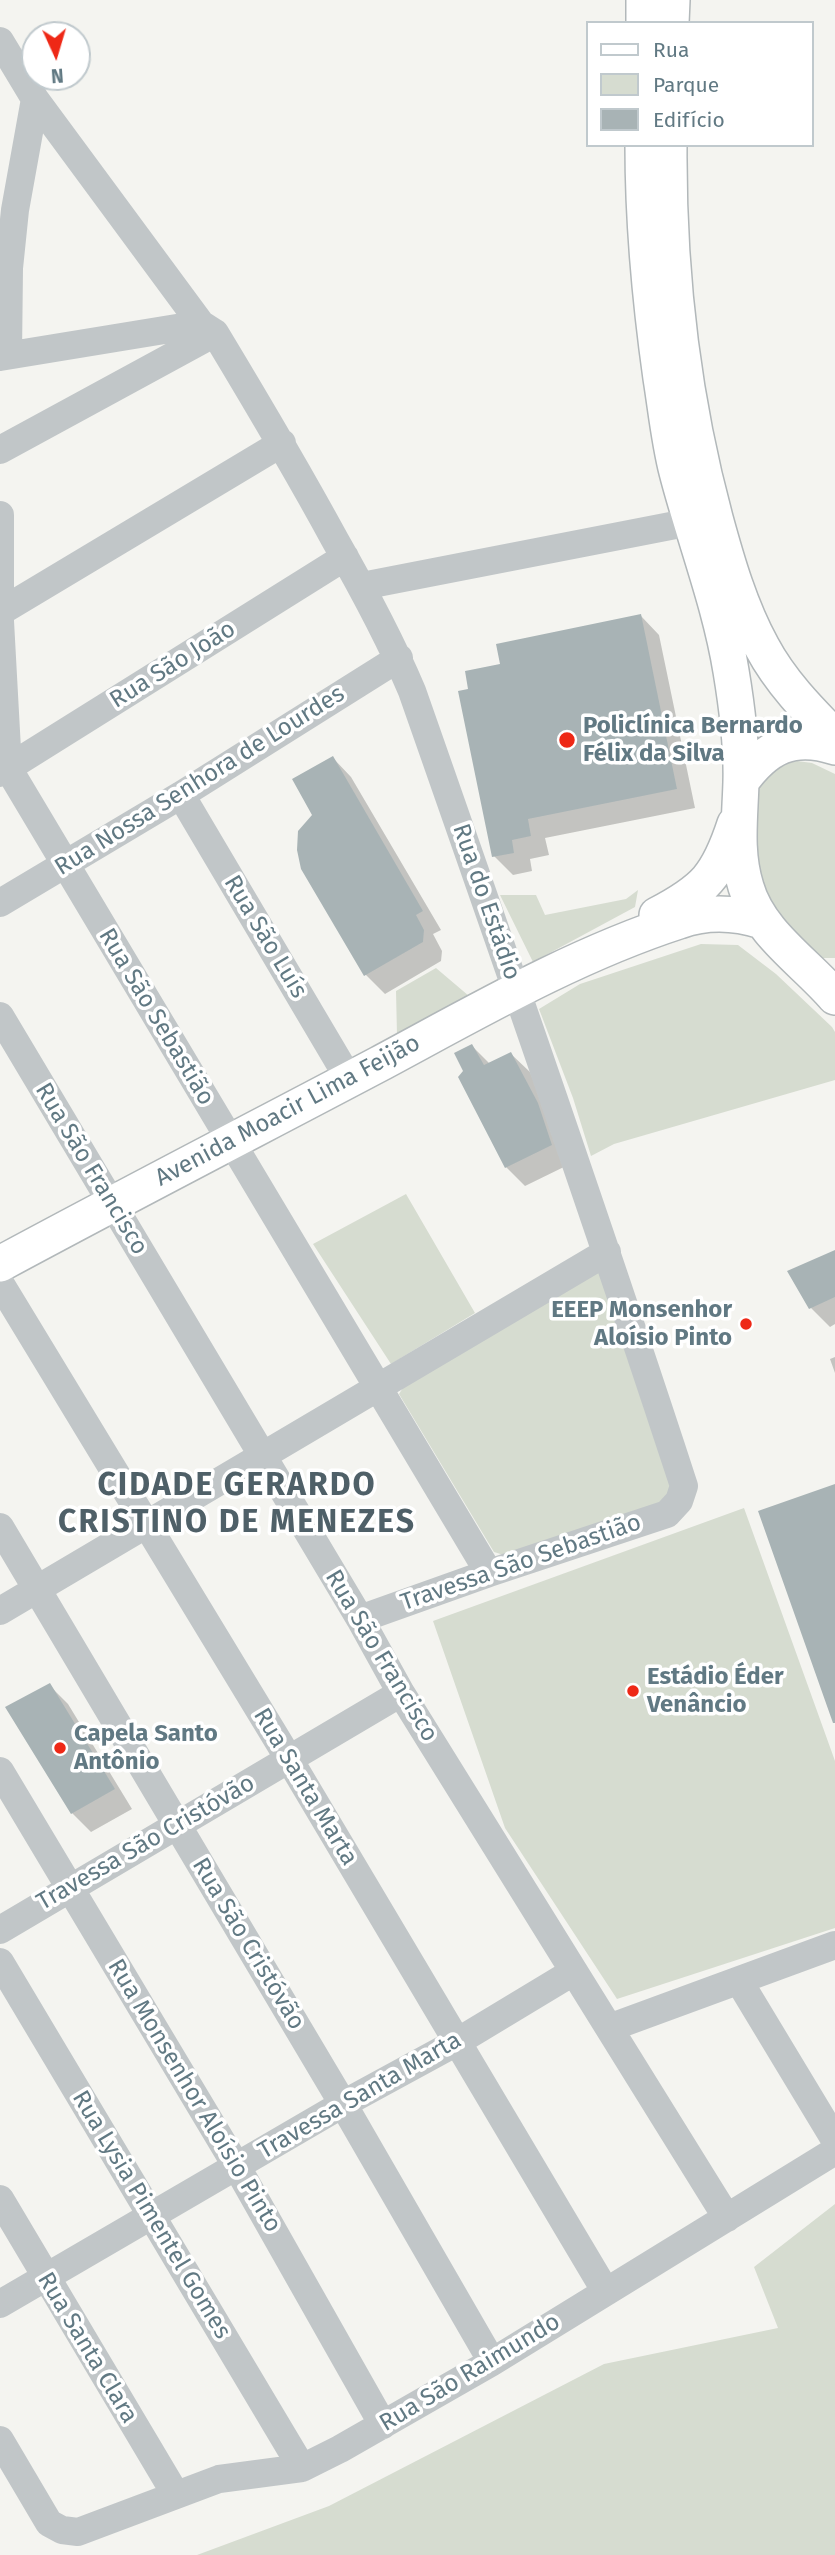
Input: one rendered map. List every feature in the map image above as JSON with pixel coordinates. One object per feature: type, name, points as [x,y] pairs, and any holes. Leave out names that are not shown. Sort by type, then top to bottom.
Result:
[{"type":"main road","points":[[644,0],[644,21]]},
{"type":"main road","points":[[671,21],[672,0]]},
{"type":"main road","points":[[643,147],[643,213],[655,337],[677,469],[731,667],[738,722],[740,859],[746,889],[762,921]]},
{"type":"main road","points":[[670,147],[670,241],[683,370],[695,435],[723,549],[747,617],[763,649],[797,696],[835,737]]},
{"type":"main road","points":[[578,961],[697,892],[713,876],[725,854],[740,799],[760,758],[776,748],[798,741],[821,742],[835,747]]},
{"type":"main road","points":[[578,961],[680,920],[705,914],[742,915],[762,921],[821,969],[835,997]]},
{"type":"main road","name":"Avenida Moacir Lima Feijão","points":[[0,1264],[578,961]]},
{"type":"street","name":"Rua do Estádio","points":[[0,41],[35,99],[208,328],[282,443],[362,586],[398,658],[412,691],[607,1252],[684,1486],[679,1501]]},
{"type":"street","points":[[35,99],[15,209],[4,356],[208,328]]},
{"type":"street","points":[[0,450],[208,328]]},
{"type":"street","points":[[0,612],[282,443]]},
{"type":"street","points":[[0,515],[0,593]]},
{"type":"street","points":[[362,586],[691,522]]},
{"type":"street","name":"Rua São João","points":[[4,771],[345,557]]},
{"type":"street","name":"Rua São Sebastião","points":[[0,621],[4,771],[64,865],[489,1573]]},
{"type":"street","name":"Rua Nossa Senhora de Lourdes","points":[[0,903],[181,795],[398,658]]},
{"type":"street","name":"Rua São Luís","points":[[181,795],[349,1079]]},
{"type":"street","name":"Rua São Francisco","points":[[0,1016],[360,1619],[401,1693],[727,2218]]},
{"type":"street","points":[[0,1611],[607,1252]]},
{"type":"street","name":"Rua Santa Marta","points":[[0,1283],[289,1759],[606,2292]]},
{"type":"street","name":"Travessa São Sebastião","points":[[360,1619],[667,1514],[679,1501]]},
{"type":"street","name":"Rua São Cristóvão","points":[[0,1527],[343,2104],[492,2362]]},
{"type":"street","name":"Travessa São Cristóvão","points":[[0,1930],[401,1693]]},
{"type":"street","name":"Rua Monsenhor Aloísio Pinto","points":[[0,1772],[237,2166],[383,2425]]},
{"type":"street","points":[[609,2028],[835,1945]]},
{"type":"street","name":"Rua Lysia Pimentel Gomes","points":[[0,1962],[302,2468]]},
{"type":"street","name":"Travessa Santa Marta","points":[[0,2305],[343,2104],[457,2042],[573,1972]]},
{"type":"street","points":[[739,1981],[835,2140]]},
{"type":"street","name":"Rua São Raimundo","points":[[0,2440],[49,2523],[78,2532],[236,2475],[302,2468],[492,2362],[835,2151]]},
{"type":"street","name":"Rua Santa Clara","points":[[0,2199],[176,2495]]},
{"type":"green space","points":[[797,761],[812,763],[835,774],[835,958],[822,958],[801,950],[755,885],[753,793],[761,773]]},
{"type":"green space","points":[[638,890],[635,907],[533,962],[500,895],[536,895],[545,915],[626,899]]},
{"type":"green space","points":[[701,944],[738,945],[776,974],[832,1027],[835,1032],[835,1080],[614,1144],[591,1156],[573,1098],[539,1009],[580,984]]},
{"type":"green space","points":[[436,968],[469,996],[397,1035],[396,991]]},
{"type":"green space","points":[[406,1194],[475,1313],[391,1364],[313,1244]]},
{"type":"green space","points":[[596,1269],[607,1280],[676,1480],[666,1505],[507,1556],[494,1552],[399,1394],[406,1383]]},
{"type":"green space","name":"Estádio Éder Venâncio","points":[[744,1508],[835,1761],[835,1928],[617,1999],[505,1828],[433,1621]]},
{"type":"green space","points":[[835,2204],[835,2555],[197,2555],[329,2506],[604,2364],[778,2328],[754,2267]]},
{"type":"building","name":"Policlínica Bernardo Félix da Silva","points":[[641,614],[677,789],[528,819],[531,836],[512,840],[514,853],[492,857],[458,691],[468,689],[465,671],[500,664],[496,644]]},
{"type":"building","points":[[333,756],[423,911],[416,915],[424,930],[423,942],[364,976],[301,869],[297,850],[298,831],[312,815],[292,779]]},
{"type":"building","points":[[472,1044],[484,1065],[511,1052],[538,1103],[552,1145],[505,1168],[458,1077],[463,1071],[454,1053]]},
{"type":"building","points":[[835,1250],[835,1297],[809,1309],[787,1271]]},
{"type":"building","points":[[835,1484],[835,1723],[833,1723],[758,1511]]},
{"type":"building","name":"Capela Santo Antônio","points":[[50,1683],[115,1789],[71,1814],[5,1707]]},
{"type":"place","name":"Policlínica Bernardo Félix da Silva","points":[[567,740]]},
{"type":"place","name":"EEEP Monsenhor Aloísio Pinto","points":[[746,1324]]},
{"type":"place","name":"Estádio Éder Venâncio","points":[[633,1691]]},
{"type":"place","name":"Capela Santo Antônio","points":[[60,1748]]},
{"type":"district","name":"CIDADE GERARDO CRISTINO DE MENEZES","points":[[237,1504]]}]
